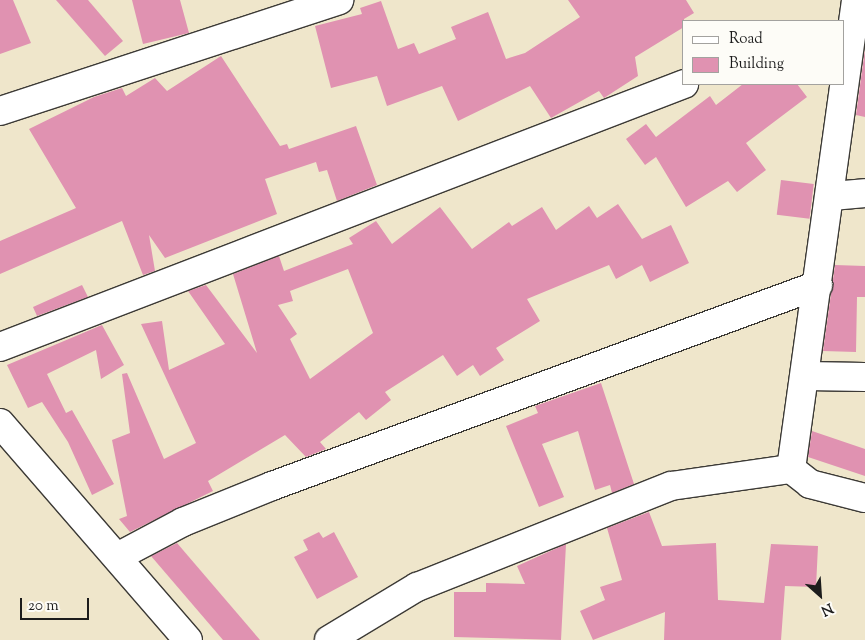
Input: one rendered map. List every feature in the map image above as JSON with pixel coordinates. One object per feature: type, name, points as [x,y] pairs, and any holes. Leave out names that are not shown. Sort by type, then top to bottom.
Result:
[{"type":"street","points":[[0,111],[339,0]]},
{"type":"street","points":[[845,55],[849,12]]},
{"type":"street","points":[[0,347],[682,85]]},
{"type":"street","points":[[791,469],[832,196],[842,85]]},
{"type":"street","points":[[832,196],[865,193]]},
{"type":"street","points":[[117,556],[183,522],[272,486],[818,285]]},
{"type":"street","points":[[806,376],[865,377]]},
{"type":"street","points":[[0,423],[188,640]]},
{"type":"street","points":[[329,640],[417,587],[587,516],[671,486],[791,469],[810,484],[865,498]]},
{"type":"building","points":[[0,0],[13,0],[31,43],[0,54]]},
{"type":"building","points":[[56,0],[88,0],[123,41],[105,56]]},
{"type":"building","points":[[132,0],[180,0],[189,33],[143,44]]},
{"type":"building","points":[[568,0],[686,0],[694,13],[682,20],[682,28],[635,57],[638,76],[604,98],[599,91],[551,118],[530,86],[458,121],[442,86],[387,106],[377,76],[331,88],[315,26],[362,14],[360,8],[381,1],[398,49],[414,43],[419,54],[456,39],[451,27],[488,12],[506,59],[525,53],[580,17]]},
{"type":"building","points":[[865,49],[865,117],[856,115]]},
{"type":"building","points":[[221,56],[280,146],[287,144],[289,149],[356,126],[377,185],[337,201],[327,170],[319,172],[316,162],[265,179],[277,214],[165,258],[149,235],[155,271],[143,275],[122,221],[0,274],[0,241],[76,208],[29,129],[94,97],[122,88],[126,96],[155,78],[167,91]]},
{"type":"building","points":[[742,85],[798,85],[807,97],[746,143],[766,170],[737,192],[728,181],[686,207],[656,157],[645,165],[626,139],[646,124],[656,137],[710,96],[716,105]]},
{"type":"building","points":[[781,180],[814,184],[809,219],[777,215]]},
{"type":"building","points":[[618,204],[642,239],[671,225],[689,263],[650,282],[642,265],[616,279],[609,265],[527,299],[540,321],[496,348],[504,360],[480,376],[473,365],[457,376],[443,355],[385,392],[391,400],[366,420],[359,412],[320,442],[326,449],[306,457],[285,435],[208,481],[213,491],[130,532],[119,519],[127,516],[112,440],[130,433],[122,374],[127,373],[164,459],[196,443],[141,324],[162,321],[169,370],[225,344],[188,291],[206,285],[257,353],[233,274],[279,256],[284,271],[353,244],[349,238],[376,221],[392,244],[440,207],[472,249],[509,222],[512,226],[542,207],[556,230],[589,206],[597,218]],"holes":[[[348,269],[373,333],[310,379],[290,339],[297,334],[278,305],[293,301],[290,291]]]},
{"type":"building","points":[[835,265],[865,266],[865,297],[857,297],[856,352],[823,351]]},
{"type":"building","points":[[82,285],[88,297],[37,316],[33,307]]},
{"type":"building","points":[[102,325],[124,365],[101,379],[96,350],[47,374],[66,413],[72,410],[114,484],[92,495],[68,442],[42,402],[28,408],[7,365]]},
{"type":"building","points":[[601,383],[634,484],[612,493],[610,485],[595,490],[578,431],[542,444],[564,497],[539,507],[506,426],[538,413],[535,406]]},
{"type":"building","points":[[812,431],[865,449],[865,476],[808,457]]},
{"type":"building","points":[[649,512],[662,546],[716,543],[718,600],[764,603],[771,544],[818,546],[816,587],[785,586],[781,640],[664,640],[665,612],[593,640],[580,611],[605,600],[600,587],[622,580],[607,528]]},
{"type":"building","points":[[319,532],[323,538],[334,532],[358,577],[317,599],[294,557],[308,550],[303,540]]},
{"type":"building","points":[[177,543],[260,640],[223,640],[151,556]]},
{"type":"building","points":[[566,544],[561,640],[454,637],[454,592],[486,592],[486,583],[525,584],[517,566]]}]
